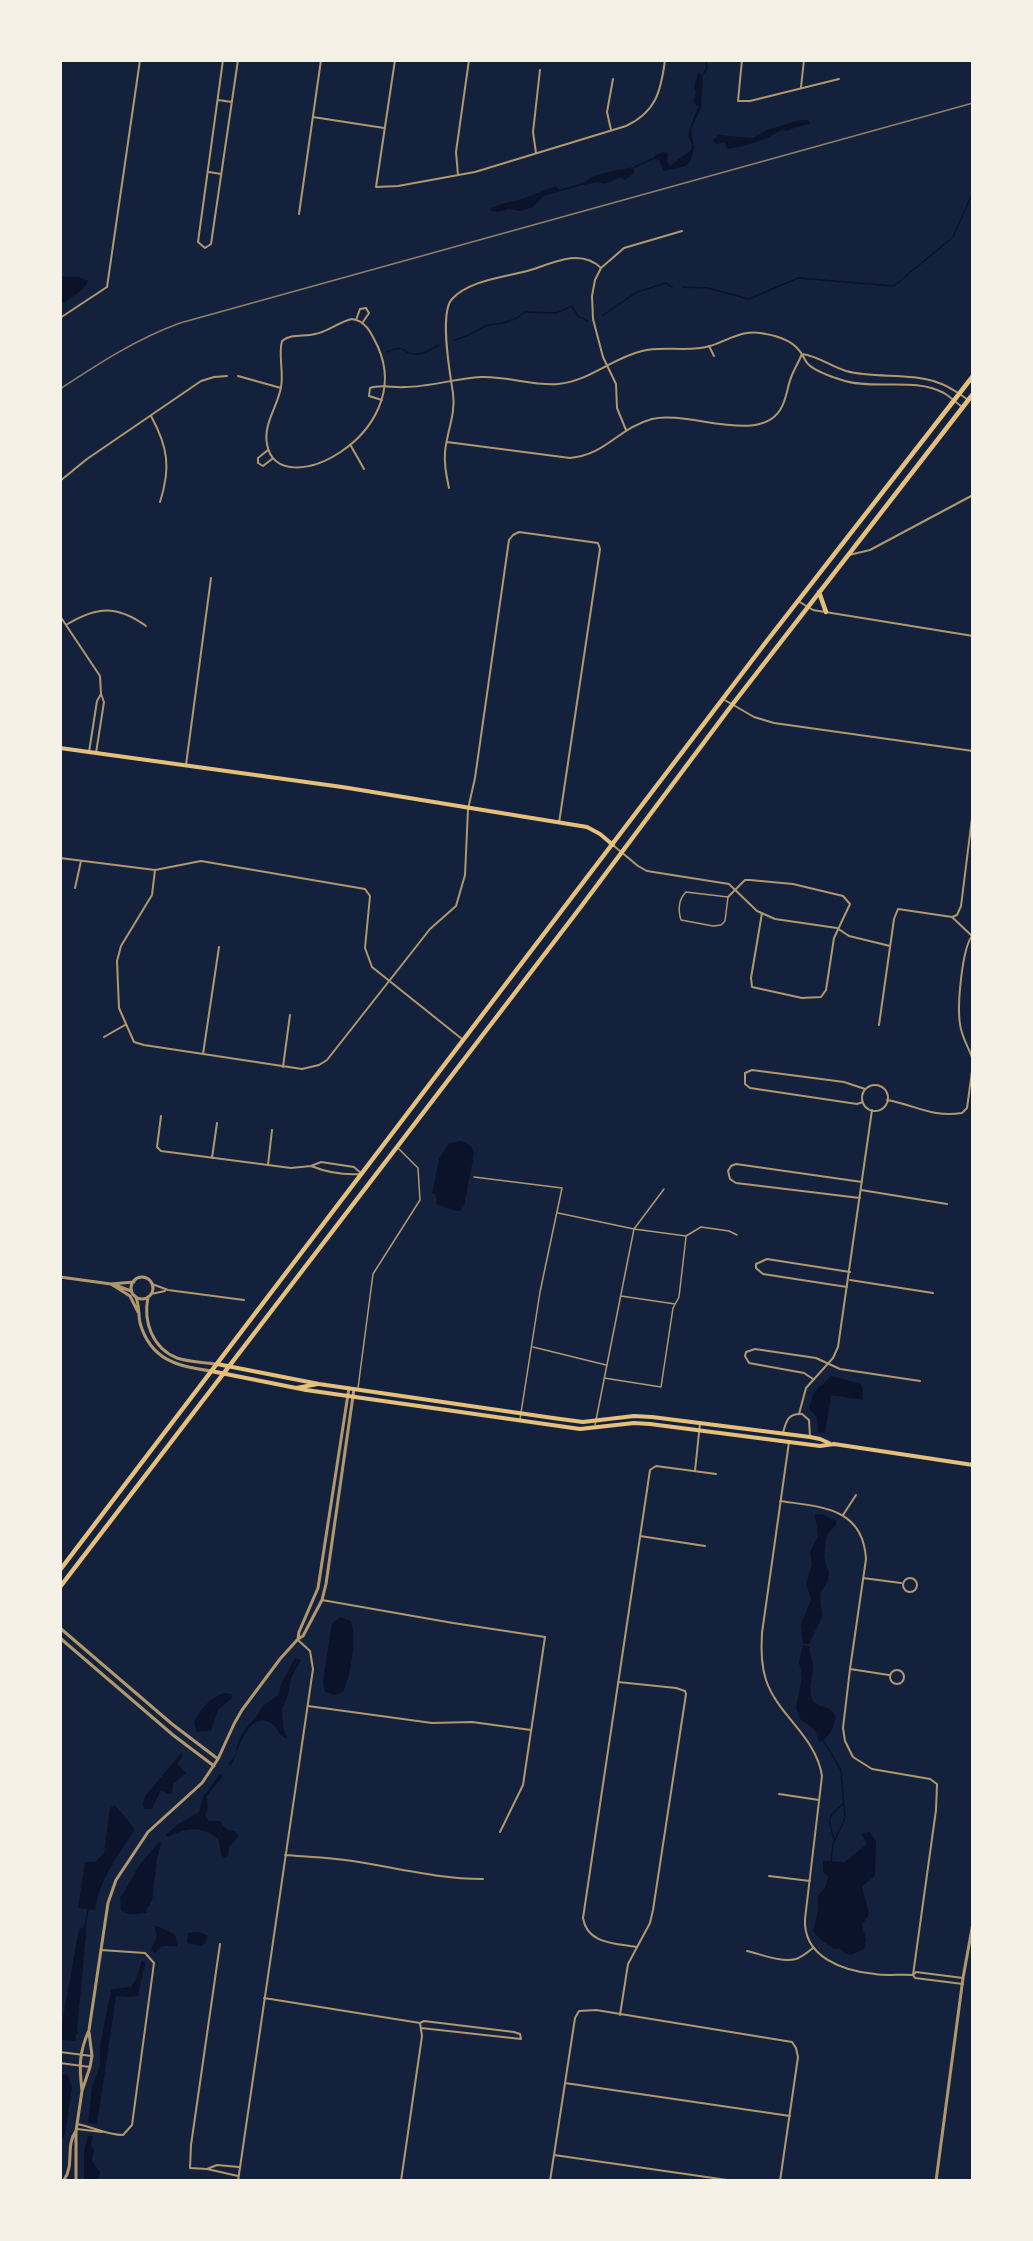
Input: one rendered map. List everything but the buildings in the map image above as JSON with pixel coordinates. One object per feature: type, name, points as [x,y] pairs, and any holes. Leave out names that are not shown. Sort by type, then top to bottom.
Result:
[{"type":"main road","points":[[60,1570],[723,699],[973,376]]},
{"type":"main road","points":[[60,1587],[622,853],[732,705],[973,394]]},
{"type":"main road","points":[[819,592],[826,612]]},
{"type":"main road","points":[[60,748],[342,787],[586,827],[600,834],[613,845]]},
{"type":"main road","points":[[528,957],[538,962]]},
{"type":"main road","points":[[362,1174],[371,1181]]},
{"type":"main road","points":[[217,1365],[319,1384],[583,1422],[652,1416],[810,1437],[830,1444],[973,1465]]},
{"type":"main road","points":[[211,1371],[350,1397],[580,1429],[634,1423],[820,1446],[830,1444]]},
{"type":"main road","points":[[296,1388],[319,1384]]},
{"type":"main road","points":[[63,2181],[75,2181]]},
{"type":"street","points":[[60,318],[107,287],[140,60]]},
{"type":"street","points":[[223,60],[198,242],[205,248],[211,244],[238,60]]},
{"type":"street","points":[[299,214],[321,60]]},
{"type":"street","points":[[395,60],[376,187],[398,186],[458,175],[639,120],[649,109],[660,88],[665,60]]},
{"type":"street","points":[[458,175],[456,152],[469,60]]},
{"type":"street","points":[[742,60],[738,101],[750,101],[839,79]]},
{"type":"street","points":[[800,88],[804,60]]},
{"type":"street","points":[[536,153],[533,132],[540,70]]},
{"type":"street","points":[[611,130],[608,112],[613,79]]},
{"type":"street","points":[[218,100],[232,102]]},
{"type":"street","points":[[313,117],[385,128]]},
{"type":"street","points":[[208,172],[221,174]]},
{"type":"street","points":[[626,430],[617,408],[616,384],[601,351],[593,319],[592,296],[601,268],[624,248],[682,231]]},
{"type":"street","points":[[449,488],[445,468],[453,404],[447,321],[448,305],[451,300],[480,282],[580,257],[594,261],[601,268]]},
{"type":"street","points":[[356,320],[360,309],[366,308],[369,313],[363,322]]},
{"type":"street","points":[[356,320],[363,322],[369,330],[384,362],[386,385],[380,408],[351,446],[338,455],[316,464],[295,467],[280,463],[272,458],[268,450],[266,434],[281,388],[281,345],[285,338],[314,335],[344,321],[356,320]]},
{"type":"street","points":[[382,399],[372,398],[368,390],[372,387],[386,385],[429,386],[484,377],[555,384],[581,379],[642,351],[709,346],[737,335],[760,333],[778,337],[792,344],[809,365],[846,382],[914,386],[935,390],[963,407]]},
{"type":"street","points":[[709,346],[714,357]]},
{"type":"street","points":[[447,442],[570,458],[597,452],[626,430],[646,421],[663,417],[743,426],[761,424],[776,416],[781,409],[791,376],[802,354]]},
{"type":"street","points":[[802,354],[812,355],[831,366],[848,371],[936,382],[968,400]]},
{"type":"street","points":[[60,481],[87,459],[201,381],[227,376]]},
{"type":"street","points":[[238,376],[281,388]]},
{"type":"street","points":[[895,385],[896,377]]},
{"type":"street","points":[[150,416],[162,436],[166,458],[164,492],[160,502]]},
{"type":"street","points":[[351,446],[364,470]]},
{"type":"street","points":[[268,450],[258,458],[258,463],[266,465],[272,458]]},
{"type":"street","points":[[849,555],[870,550],[973,495]]},
{"type":"street","points":[[155,870],[152,895],[121,946],[117,961],[118,1000],[131,1039],[136,1044],[283,1067],[311,1068],[327,1060],[430,929],[452,911],[459,899],[465,875],[468,809],[476,778],[509,540],[519,532],[598,543],[600,549],[559,823]]},
{"type":"street","points":[[186,765],[211,578]]},
{"type":"street","points":[[798,601],[807,607],[826,612],[973,636]]},
{"type":"street","points":[[66,625],[83,614],[107,610],[134,617],[146,626]]},
{"type":"street","points":[[60,616],[100,676],[104,702],[96,753]]},
{"type":"street","points":[[89,752],[97,701],[101,694]]},
{"type":"street","points":[[723,699],[754,717],[774,723],[973,751]]},
{"type":"street","points":[[879,1025],[894,919],[898,909],[957,915],[961,906],[973,810]]},
{"type":"street","points":[[613,845],[647,871],[729,884],[757,911],[775,919],[837,928],[849,936],[890,946]]},
{"type":"street","points":[[968,847],[973,848]]},
{"type":"street","points":[[60,858],[155,870],[201,861],[365,889],[370,896],[365,948],[372,967],[464,1041]]},
{"type":"street","points":[[75,888],[81,861]]},
{"type":"street","points":[[728,897],[744,880],[794,884],[843,896],[850,904],[837,928],[826,990],[821,997],[802,998],[752,987],[762,913]]},
{"type":"street","points":[[952,916],[972,936],[966,946],[958,1010],[960,1026],[973,1060]]},
{"type":"street","points":[[203,1054],[219,947]]},
{"type":"street","points":[[283,1067],[290,1015]]},
{"type":"street","points":[[104,1037],[125,1025]]},
{"type":"street","points":[[887,1100],[909,1104],[936,1115],[962,1113],[967,1108],[973,1064]]},
{"type":"street","points":[[863,1102],[857,1104],[750,1088],[745,1084],[744,1077],[745,1073],[752,1070],[844,1082],[865,1089]]},
{"type":"street","points":[[870,1086],[879,1086],[886,1092],[887,1100],[881,1109],[872,1110],[863,1102],[862,1096],[865,1089],[870,1086]]},
{"type":"street","points":[[799,1414],[803,1393],[833,1358],[838,1347],[872,1110]]},
{"type":"street","points":[[161,1116],[157,1147],[161,1151],[291,1168],[311,1166],[321,1162],[354,1167],[362,1174]]},
{"type":"street","points":[[213,1158],[217,1123]]},
{"type":"street","points":[[268,1165],[272,1130]]},
{"type":"street","points":[[334,1164],[334,1172]]},
{"type":"street","points":[[860,1198],[736,1183],[730,1179],[728,1171],[736,1164],[862,1182]]},
{"type":"street","points":[[311,1166],[352,1175],[362,1174]]},
{"type":"street","points":[[861,1191],[947,1204]]},
{"type":"street","points":[[847,1287],[763,1274],[756,1268],[756,1264],[767,1259],[850,1272]]},
{"type":"street","points":[[60,1277],[111,1284],[134,1282],[144,1277],[152,1284],[168,1290],[244,1300]]},
{"type":"street","points":[[849,1280],[933,1293]]},
{"type":"street","points":[[134,1282],[133,1294],[138,1302],[138,1314]]},
{"type":"street","points":[[111,1284],[140,1299],[168,1290]]},
{"type":"street","points":[[111,1284],[132,1298],[142,1328],[151,1345],[160,1354],[176,1365],[211,1371]]},
{"type":"street","points":[[152,1284],[146,1314],[148,1326],[156,1340],[166,1352],[179,1359],[217,1365]]},
{"type":"street","points":[[142,1328],[148,1326]]},
{"type":"street","points":[[813,1380],[804,1372],[749,1363],[745,1356],[746,1352],[755,1349],[816,1358],[840,1369],[920,1381]]},
{"type":"street","points":[[160,1354],[166,1352]]},
{"type":"street","points":[[238,2181],[308,1706],[313,1660],[308,1648],[298,1639],[298,1632],[316,1595],[336,1466],[353,1389]]},
{"type":"street","points":[[82,2091],[79,2066],[89,2030],[108,1903],[120,1872],[148,1832],[202,1783],[218,1759],[242,1710],[298,1639],[303,1636],[322,1600],[343,1468],[350,1397]]},
{"type":"street","points":[[783,1433],[788,1418],[799,1414],[807,1416],[809,1420],[810,1437]]},
{"type":"street","points":[[695,1471],[700,1423]]},
{"type":"street","points":[[789,1442],[761,1654],[766,1679],[774,1697],[820,1761],[822,1776],[805,1926],[809,1942],[825,1960],[861,1972],[914,1973],[963,1978]]},
{"type":"street","points":[[336,1466],[343,1468]]},
{"type":"street","points":[[636,1947],[594,1938],[585,1927],[583,1918],[650,1470],[654,1466],[716,1474]]},
{"type":"street","points":[[843,1515],[855,1496]]},
{"type":"street","points":[[780,1501],[825,1508],[843,1515],[856,1528],[864,1542],[866,1559],[843,1735],[853,1757],[872,1769],[930,1779],[938,1786],[914,1973],[915,1978],[963,1984]]},
{"type":"street","points":[[326,1528],[333,1529]]},
{"type":"street","points":[[640,1536],[705,1546]]},
{"type":"street","points":[[863,1578],[903,1583]]},
{"type":"street","points":[[911,1578],[916,1580],[917,1585],[915,1590],[910,1592],[905,1591],[903,1583],[906,1579],[911,1578]]},
{"type":"street","points":[[316,1595],[322,1600],[453,1623],[545,1636],[521,1793],[500,1832]]},
{"type":"street","points":[[60,1628],[172,1724],[218,1759]]},
{"type":"street","points":[[60,1638],[172,1735],[214,1766]]},
{"type":"street","points":[[98,1670],[103,1664]]},
{"type":"street","points":[[850,1669],[890,1675]]},
{"type":"street","points":[[898,1669],[904,1677],[900,1683],[895,1683],[891,1680],[890,1675],[898,1669]]},
{"type":"street","points":[[618,1682],[683,1689],[686,1694],[653,1910],[650,1923],[628,1964],[620,2015]]},
{"type":"street","points":[[137,1704],[143,1698]]},
{"type":"street","points":[[308,1706],[432,1723],[472,1722],[531,1730]]},
{"type":"street","points":[[780,1794],[819,1800]]},
{"type":"street","points":[[285,1855],[358,1862],[424,1875],[483,1879]]},
{"type":"street","points":[[769,1876],[810,1881]]},
{"type":"street","points":[[936,2181],[963,1978],[973,1923]]},
{"type":"street","points":[[220,1944],[190,2168],[207,2169],[238,2176]]},
{"type":"street","points":[[747,1951],[794,1960],[813,1948]]},
{"type":"street","points":[[76,2130],[123,2135],[132,2125],[154,1963],[145,1953],[101,1950]]},
{"type":"street","points":[[967,1959],[973,1960]]},
{"type":"street","points":[[264,1998],[420,2023],[430,2022],[514,2032],[520,2034],[521,2039],[421,2028]]},
{"type":"street","points":[[550,2181],[576,2015],[582,2010],[596,2010],[792,2042],[798,2051],[780,2181]]},
{"type":"street","points":[[429,2029],[430,2022]]},
{"type":"street","points":[[401,2181],[416,2090],[420,2023]]},
{"type":"street","points":[[75,2181],[76,2130],[82,2091],[92,2056],[89,2030]]},
{"type":"street","points":[[60,2052],[92,2056]]},
{"type":"street","points":[[60,2063],[90,2067]]},
{"type":"street","points":[[565,2084],[790,2116]]},
{"type":"street","points":[[77,2124],[102,2132]]},
{"type":"street","points":[[63,2181],[71,2168],[71,2144],[76,2130]]},
{"type":"street","points":[[554,2155],[734,2181]]},
{"type":"street","points":[[207,2169],[217,2165],[240,2167]]},
{"type":"lane","points":[[686,892],[728,897],[725,921],[721,926],[681,920],[679,911],[681,897],[686,892]]},
{"type":"lane","points":[[353,1389],[373,1274],[420,1200],[418,1168],[397,1147]]},
{"type":"lane","points":[[474,1177],[562,1188],[545,1265],[520,1420]]},
{"type":"lane","points":[[594,1429],[634,1229],[664,1189]]},
{"type":"lane","points":[[557,1213],[634,1229],[686,1236],[701,1227],[729,1231],[737,1235]]},
{"type":"lane","points":[[604,1378],[661,1387],[675,1304],[679,1297],[686,1236]]},
{"type":"lane","points":[[620,1296],[675,1304]]},
{"type":"lane","points":[[532,1347],[606,1365]]},
{"type":"water","points":[[698,72],[703,76],[701,108],[691,129],[694,147],[691,160],[686,166],[664,171],[659,160],[654,159],[654,156],[663,152],[668,153],[667,161],[670,166],[691,150],[692,144],[688,136],[699,107],[693,102]]},
{"type":"water","points":[[800,120],[808,120],[810,124],[788,131],[782,130],[762,140],[742,146],[727,149],[725,143],[716,144],[713,140],[719,135],[753,138],[767,130]]},
{"type":"water","points":[[634,167],[634,173],[625,180],[621,177],[605,184],[597,182],[583,185],[598,175]]},
{"type":"water","points":[[556,186],[561,191],[544,196],[533,207],[520,211],[509,209],[498,212],[490,211],[491,208],[501,204]]},
{"type":"water","points":[[60,276],[79,277],[88,281],[80,292],[60,305]]},
{"type":"water","points":[[461,1141],[471,1146],[474,1154],[464,1206],[460,1211],[436,1204],[435,1194],[432,1194],[439,1159],[449,1143]]},
{"type":"water","points":[[831,1376],[861,1384],[862,1400],[831,1395],[825,1433],[818,1433],[817,1417],[809,1409],[818,1387]]},
{"type":"water","points":[[821,1514],[837,1521],[827,1535],[824,1557],[829,1573],[828,1580],[820,1594],[822,1617],[809,1644],[803,1644],[801,1624],[811,1600],[806,1583],[812,1565],[810,1552],[818,1536],[815,1515]]},
{"type":"water","points":[[341,1617],[351,1621],[353,1647],[346,1685],[343,1692],[334,1695],[325,1692],[323,1681],[332,1623]]},
{"type":"water","points":[[803,1645],[810,1646],[813,1665],[810,1689],[812,1698],[817,1704],[829,1708],[836,1718],[831,1732],[819,1742],[815,1730],[800,1719],[796,1708],[802,1677],[799,1662]]},
{"type":"water","points":[[295,1658],[301,1660],[291,1678],[288,1695],[282,1709],[283,1727],[287,1738],[282,1736],[271,1723],[263,1720],[256,1722],[240,1743],[231,1766],[228,1764],[235,1755],[239,1739],[263,1706],[278,1695],[281,1684]]},
{"type":"water","points":[[224,1693],[232,1694],[232,1698],[218,1710],[211,1731],[197,1732],[194,1723],[199,1714],[210,1701]]},
{"type":"water","points":[[182,1752],[182,1757],[177,1764],[186,1773],[173,1784],[172,1793],[161,1790],[152,1809],[145,1809],[143,1804],[145,1796]]},
{"type":"water","points":[[220,1774],[223,1776],[206,1797],[208,1807],[205,1816],[209,1821],[219,1821],[226,1828],[237,1833],[238,1837],[229,1847],[228,1856],[225,1858],[221,1855],[219,1841],[208,1832],[195,1829],[181,1831],[169,1837],[166,1835],[178,1824],[199,1812],[203,1797]]},
{"type":"water","points":[[115,1805],[134,1831],[105,1878],[95,1910],[78,1908],[85,1862],[95,1862],[104,1853],[110,1808]]},
{"type":"water","points":[[870,1832],[876,1841],[875,1876],[862,1886],[869,1914],[862,1925],[866,1939],[864,1949],[851,1955],[839,1948],[835,1949],[813,1931],[818,1910],[818,1896],[826,1886],[828,1876],[823,1872],[823,1861],[845,1862],[867,1844],[861,1834]]},
{"type":"water","points":[[159,1842],[161,1844],[152,1901],[146,1910],[147,1913],[124,1912],[121,1910],[120,1896],[140,1864]]},
{"type":"water","points":[[154,1925],[173,1933],[177,1946],[162,1946],[155,1953],[151,1950],[157,1936]]},
{"type":"water","points":[[84,1927],[86,1935],[77,2031],[79,2033],[76,2034],[75,2041],[62,2040],[60,2034],[79,1929]]},
{"type":"water","points":[[199,1932],[207,1935],[206,1943],[201,1946],[187,1943],[188,1933]]},
{"type":"water","points":[[142,1960],[146,1964],[138,1996],[116,1996],[97,2124],[88,2123],[92,2087],[100,2065],[100,2046],[111,1989],[131,1987]]},
{"type":"water","points":[[65,2074],[72,2087],[65,2134],[60,2139],[60,2077]]},
{"type":"water","points":[[88,2136],[93,2136],[92,2161],[100,2172],[98,2181],[87,2181],[84,2178],[84,2151]]},
{"type":"waterway","points":[[703,74],[707,69],[706,60]]},
{"type":"waterway","points":[[635,167],[654,158]]},
{"type":"waterway","points":[[561,190],[583,184]]},
{"type":"waterway","points":[[682,287],[708,288],[749,299],[798,278],[894,286],[953,237],[973,192]]},
{"type":"waterway","points":[[602,316],[637,292],[666,283],[672,287]]},
{"type":"waterway","points":[[455,340],[487,325],[504,323],[517,318],[525,312],[556,313],[572,306],[578,316],[588,321]]},
{"type":"waterway","points":[[387,352],[401,349],[411,354],[418,354],[439,345]]},
{"type":"waterway","points":[[823,1740],[841,1770],[845,1818],[833,1844],[831,1863]]},
{"type":"waterway","points":[[834,1840],[830,1819],[843,1804]]},
{"type":"waterway","points":[[85,1927],[88,1909]]},
{"type":"railway","points":[[60,389],[133,344],[180,323],[973,103]]}]
